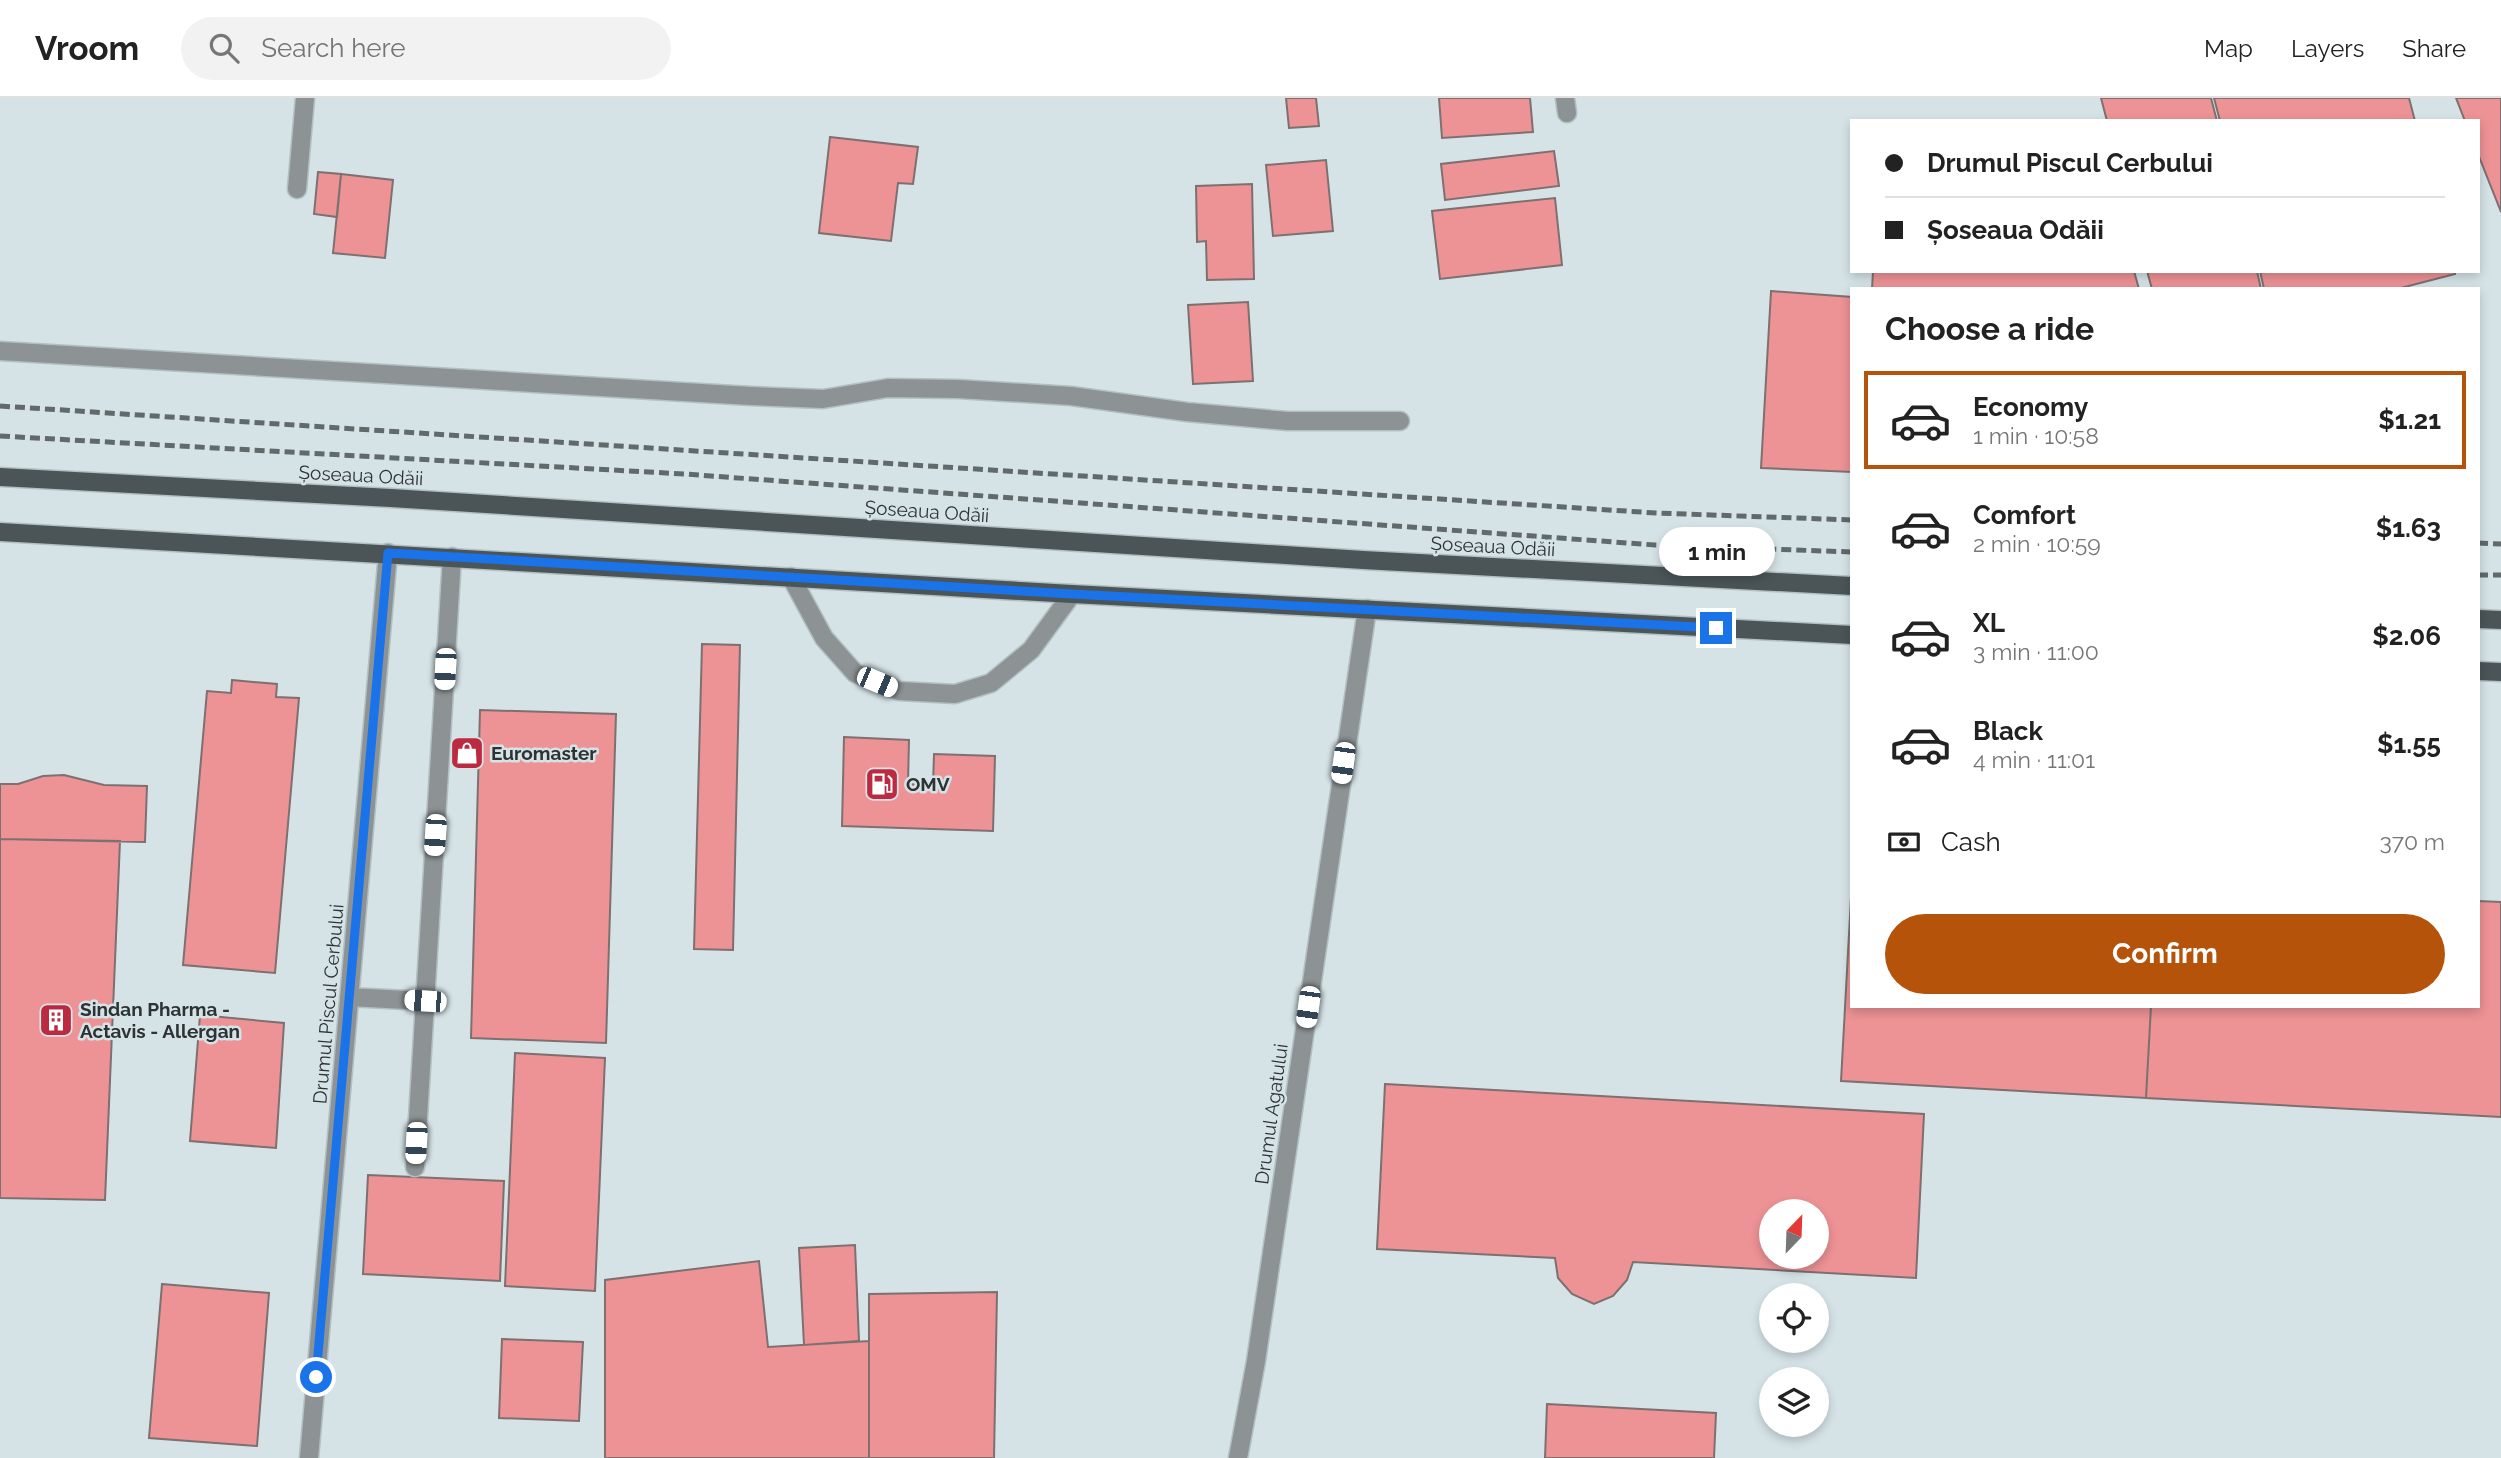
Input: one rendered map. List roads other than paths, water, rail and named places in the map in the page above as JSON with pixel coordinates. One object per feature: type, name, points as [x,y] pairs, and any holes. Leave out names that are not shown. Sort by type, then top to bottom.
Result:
[{"type":"main road","name":"Șoseaua Odăii","points":[[0,477],[391,498],[1363,560],[1850,586]]},
{"type":"main road","points":[[0,532],[1072,594],[1850,635]]},
{"type":"main road","points":[[2480,619],[2501,620]]},
{"type":"main road","points":[[2480,671],[2501,672]]},
{"type":"street","points":[[297,188],[305,98]]},
{"type":"street","points":[[0,351],[823,399],[888,388],[958,388],[1070,396],[1187,412],[1287,421],[1400,421]]},
{"type":"street","name":"Drumul Piscul Cerbului","points":[[309,1458],[388,553]]},
{"type":"street","points":[[415,1167],[452,557]]},
{"type":"street","points":[[791,577],[824,638],[855,673],[899,691],[941,694],[955,694],[991,683],[1031,650],[1072,594]]},
{"type":"street","name":"Drumul Agatului","points":[[1238,1458],[1256,1361],[1367,609]]},
{"type":"street","points":[[349,997],[425,1001]]},
{"type":"railway","points":[[0,406],[1656,513],[1850,520]]},
{"type":"railway","points":[[0,436],[684,474],[1655,545],[1850,552]]},
{"type":"railway","points":[[2480,543],[2501,544]]},
{"type":"railway","points":[[2480,575],[2501,575]]},
{"type":"place","name":"Euromaster","points":[[467,753]]},
{"type":"place","name":"OMV","points":[[882,784]]},
{"type":"place","name":"Sindan Pharma - Actavis - Allergan","points":[[56,1020]]}]
